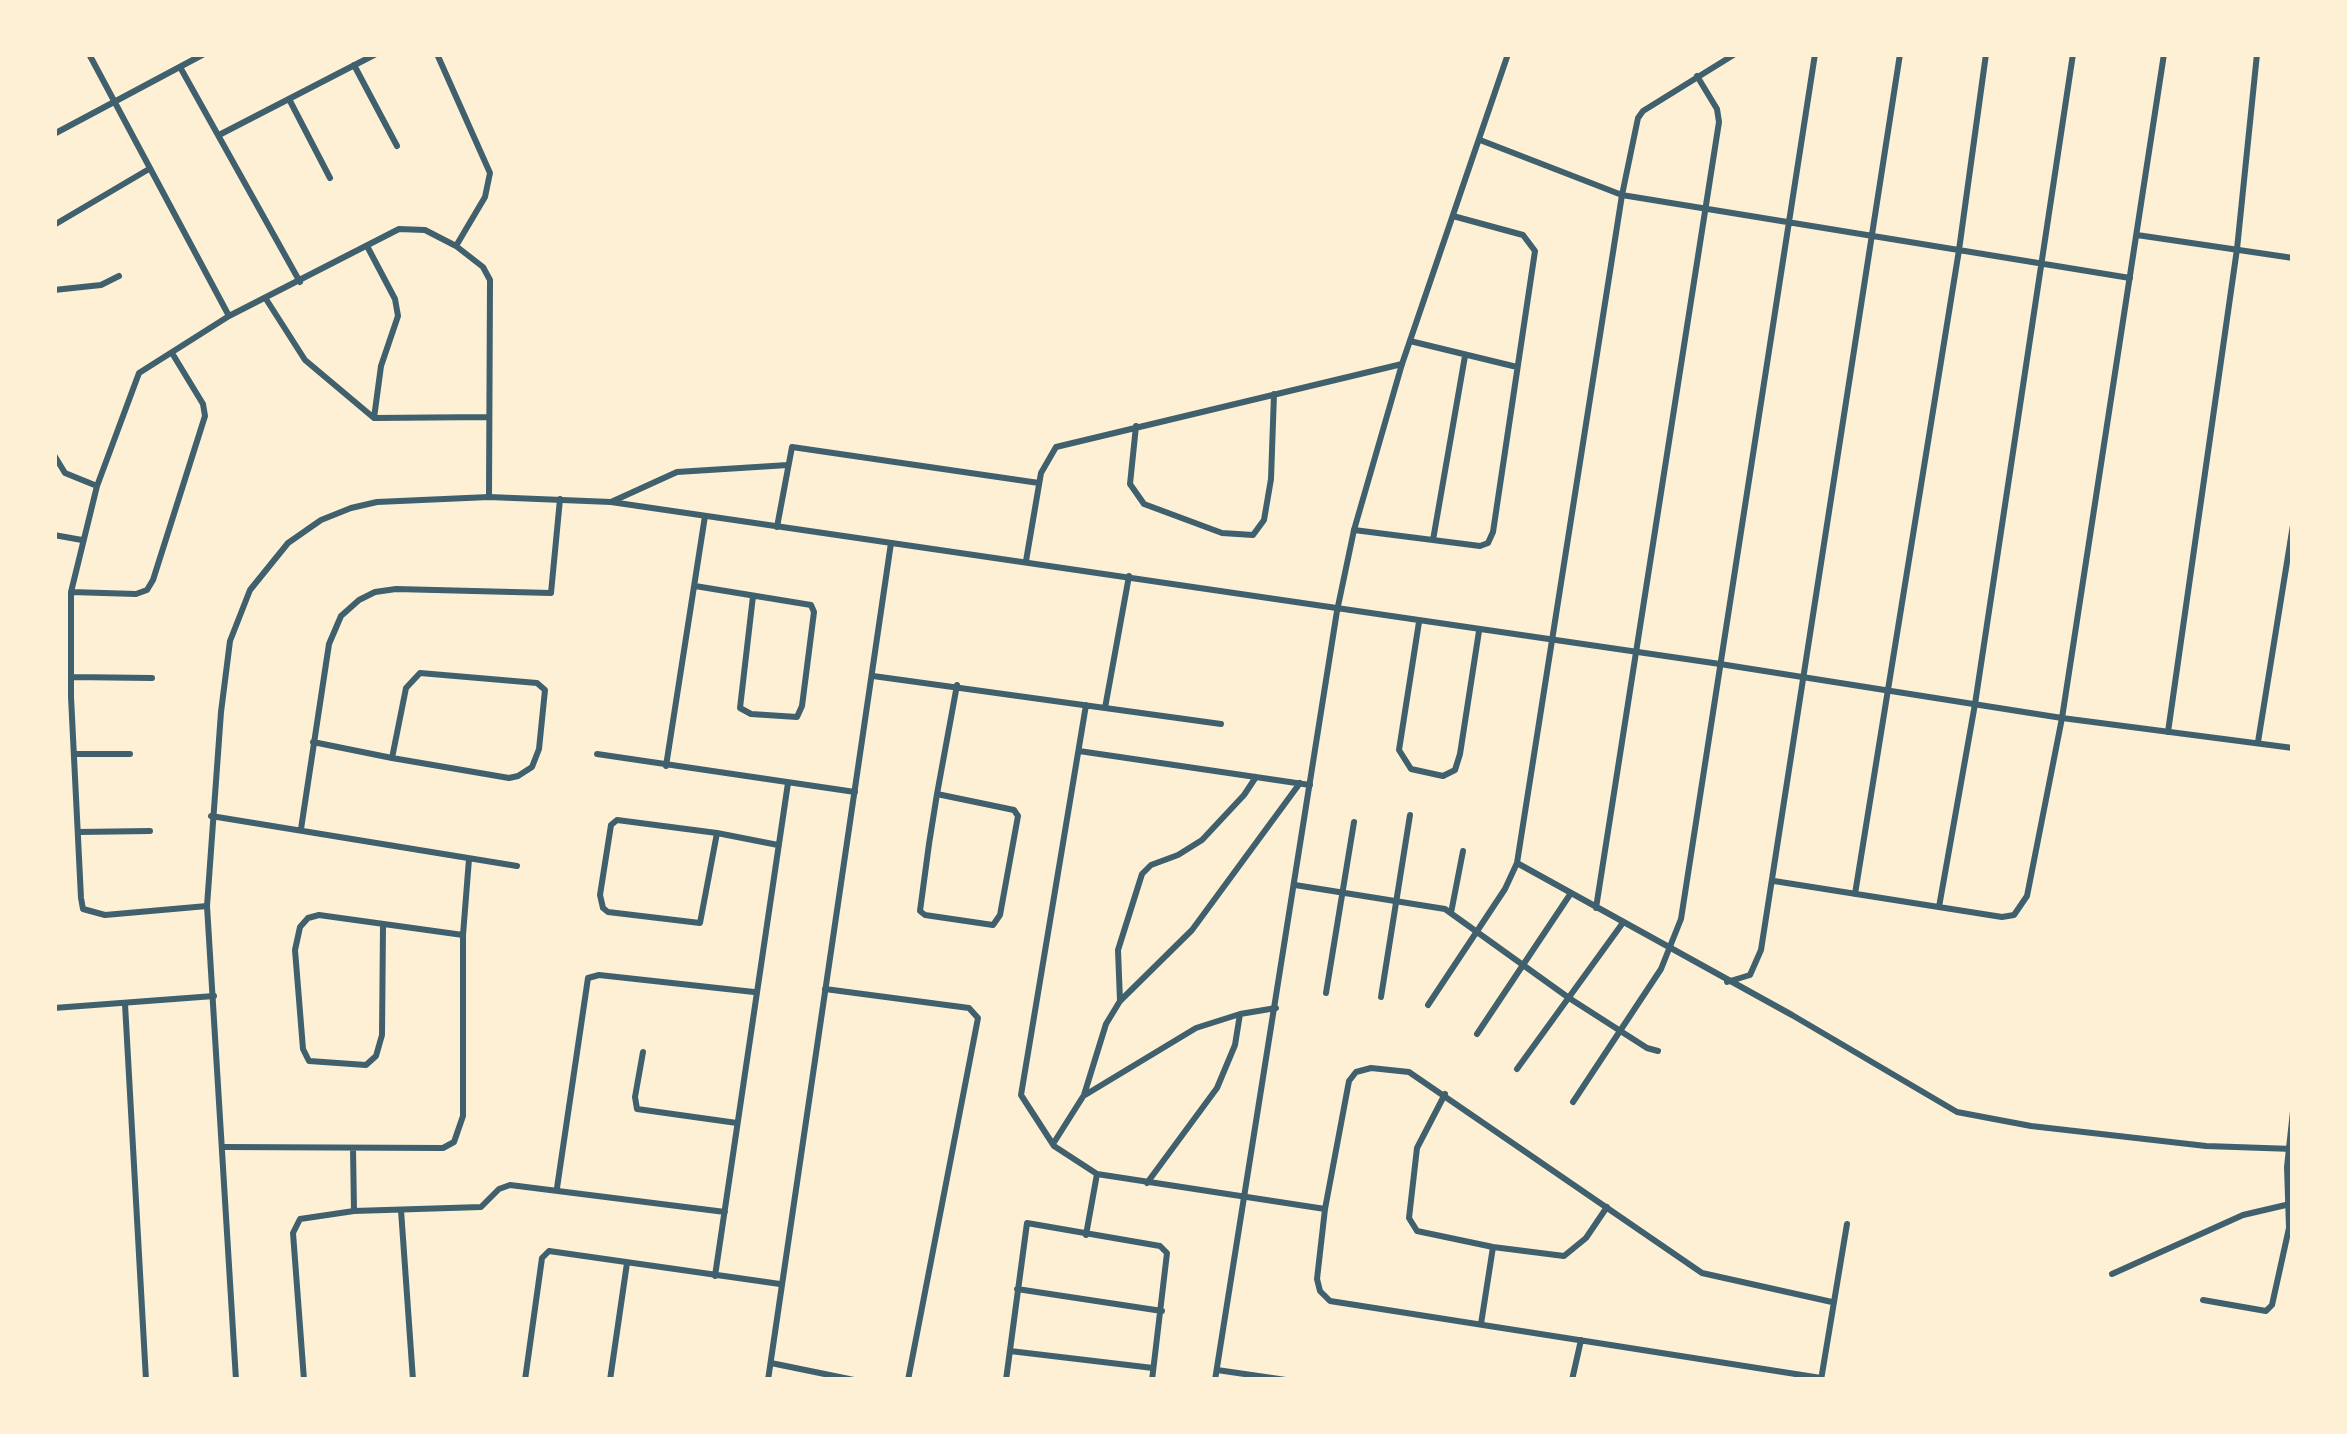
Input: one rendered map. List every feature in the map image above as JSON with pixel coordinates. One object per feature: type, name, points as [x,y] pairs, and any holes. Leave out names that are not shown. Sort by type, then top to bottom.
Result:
[{"type":"street","points":[[89,54],[229,316]]},
{"type":"street","points":[[54,134],[204,54]]},
{"type":"street","points":[[219,135],[376,54]]},
{"type":"street","points":[[437,54],[490,173],[485,197],[457,245]]},
{"type":"street","points":[[1215,1380],[1337,611],[1354,530],[1402,364],[1508,54]]},
{"type":"street","points":[[1428,1005],[1517,863],[1622,195],[1640,114],[1735,54]]},
{"type":"street","points":[[1573,1102],[1623,1031],[1671,950],[1681,920],[1815,54]]},
{"type":"street","points":[[1727,982],[1743,980],[1756,966],[1774,880],[1900,54]]},
{"type":"street","points":[[1855,894],[1986,54]]},
{"type":"street","points":[[1940,908],[2073,54]]},
{"type":"street","points":[[1774,880],[2002,917],[2014,915],[2027,896],[2062,718],[2164,54]]},
{"type":"street","points":[[2168,732],[2237,249],[2257,54]]},
{"type":"street","points":[[354,65],[398,146]]},
{"type":"street","points":[[180,67],[300,282]]},
{"type":"street","points":[[1597,908],[1719,117],[1697,76]]},
{"type":"street","points":[[289,99],[330,178]]},
{"type":"street","points":[[1480,140],[1622,195],[2130,278]]},
{"type":"street","points":[[54,225],[151,169]]},
{"type":"street","points":[[1354,530],[1480,546],[1490,538],[1534,246],[1523,235],[1453,216]]},
{"type":"street","points":[[207,906],[105,915],[83,909],[71,592],[97,487],[139,373],[229,316],[366,246],[406,227],[425,230],[457,245],[483,267],[492,289],[489,497]]},
{"type":"street","points":[[2137,235],[2293,258]]},
{"type":"street","points":[[366,246],[398,316],[381,366],[374,418]]},
{"type":"street","points":[[54,290],[101,285],[118,276]]},
{"type":"street","points":[[266,298],[305,360],[374,418],[488,417]]},
{"type":"street","points":[[1410,341],[1517,367]]},
{"type":"street","points":[[71,592],[136,594],[147,590],[153,580],[205,416],[203,404],[171,351]]},
{"type":"street","points":[[1433,540],[1465,356]]},
{"type":"street","points":[[1026,561],[1039,483],[1046,458],[1056,447],[1402,364]]},
{"type":"street","points":[[1136,426],[1130,484],[1144,504],[1222,533],[1253,535],[1264,520],[1274,393]]},
{"type":"street","points":[[777,527],[792,447],[1039,483]]},
{"type":"street","points":[[54,455],[65,473],[97,487]]},
{"type":"street","points":[[610,502],[676,472],[788,465]]},
{"type":"street","points":[[236,1380],[207,906],[211,816],[230,641],[250,590],[277,554],[306,529],[351,508],[377,502],[489,497],[610,502],[2062,718],[2293,748]]},
{"type":"street","points":[[301,829],[329,644],[348,606],[375,592],[396,589],[551,593],[560,500]]},
{"type":"street","points":[[666,766],[705,516]]},
{"type":"street","points":[[2258,742],[2293,525]]},
{"type":"street","points":[[54,535],[82,540]]},
{"type":"street","points":[[768,1380],[891,543]]},
{"type":"street","points":[[1105,708],[1129,577]]},
{"type":"street","points":[[695,586],[807,602],[813,608],[797,717],[751,714],[740,708],[753,596]]},
{"type":"street","points":[[1419,622],[1399,750],[1411,769],[1443,776],[1455,770],[1460,754],[1479,631]]},
{"type":"street","points":[[313,742],[392,758],[509,778],[518,776],[532,767],[539,749],[544,690],[537,683],[420,673],[406,688],[392,758]]},
{"type":"street","points":[[873,676],[1221,724]]},
{"type":"street","points":[[71,677],[152,678]]},
{"type":"street","points":[[938,794],[1014,810],[1018,816],[1000,916],[993,926],[925,915],[920,910],[938,794],[957,685]]},
{"type":"street","points":[[1086,705],[1020,1089],[1053,1144],[1096,1174],[1325,1209]]},
{"type":"street","points":[[1078,751],[1310,784]]},
{"type":"street","points":[[74,754],[130,754]]},
{"type":"street","points":[[597,754],[855,792]]},
{"type":"street","points":[[1120,1001],[1118,950],[1142,874],[1202,840],[1256,777]]},
{"type":"street","points":[[715,1276],[788,783]]},
{"type":"street","points":[[1053,1144],[1084,1095],[1106,1024],[1120,1001],[1192,930],[1300,783]]},
{"type":"street","points":[[1382,997],[1410,815]]},
{"type":"street","points":[[211,816],[517,866]]},
{"type":"street","points":[[718,833],[700,923],[603,908],[600,895],[614,822],[718,833],[778,845]]},
{"type":"street","points":[[1326,994],[1354,822]]},
{"type":"street","points":[[78,832],[149,831]]},
{"type":"street","points":[[1451,913],[1463,851]]},
{"type":"street","points":[[223,1147],[443,1148],[457,1138],[463,1116],[463,935],[469,859]]},
{"type":"street","points":[[1517,863],[1968,1116],[2206,1146],[2291,1149]]},
{"type":"street","points":[[1295,885],[1398,899],[1451,913],[1569,998],[1658,1051]]},
{"type":"street","points":[[1477,1034],[1571,893]]},
{"type":"street","points":[[383,926],[382,1035],[376,1056],[366,1065],[309,1061],[303,1049],[295,950],[300,927],[308,918],[319,915],[463,935]]},
{"type":"street","points":[[1517,1069],[1622,924]]},
{"type":"street","points":[[557,1188],[590,976],[756,992]]},
{"type":"street","points":[[825,989],[969,1007],[978,1018],[908,1380]]},
{"type":"street","points":[[54,1008],[214,996]]},
{"type":"street","points":[[125,1004],[146,1380]]},
{"type":"street","points":[[1084,1095],[1196,1028],[1276,1008]]},
{"type":"street","points":[[1147,1184],[1217,1088],[1235,1045],[1240,1014]]},
{"type":"street","points":[[643,1052],[635,1097],[638,1109],[737,1123]]},
{"type":"street","points":[[1832,1302],[1711,1277],[1409,1072],[1371,1068],[1352,1075],[1325,1209],[1317,1280],[1323,1296],[1330,1300],[1821,1379],[1846,1224]]},
{"type":"street","points":[[1445,1094],[1417,1148],[1408,1218],[1417,1231],[1564,1256],[1586,1238],[1606,1207]]},
{"type":"street","points":[[2203,1300],[2270,1309],[2284,1258],[2293,1111]]},
{"type":"street","points":[[353,1148],[354,1210]]},
{"type":"street","points":[[1086,1235],[1096,1174]]},
{"type":"street","points":[[304,1380],[294,1226],[305,1217],[354,1210],[481,1207],[506,1185],[725,1212]]},
{"type":"street","points":[[2111,1274],[2243,1215],[2290,1204]]},
{"type":"street","points":[[401,1210],[413,1380]]},
{"type":"street","points":[[1006,1380],[1027,1223],[1165,1250],[1168,1258],[1152,1380]]},
{"type":"street","points":[[1481,1324],[1492,1247]]},
{"type":"street","points":[[526,1380],[543,1255],[548,1252],[780,1284]]},
{"type":"street","points":[[610,1380],[627,1263]]},
{"type":"street","points":[[1017,1288],[1162,1311]]},
{"type":"street","points":[[1572,1380],[1581,1340]]},
{"type":"street","points":[[1010,1351],[1153,1368]]},
{"type":"street","points":[[771,1363],[854,1380]]},
{"type":"street","points":[[1217,1370],[1286,1380]]}]
